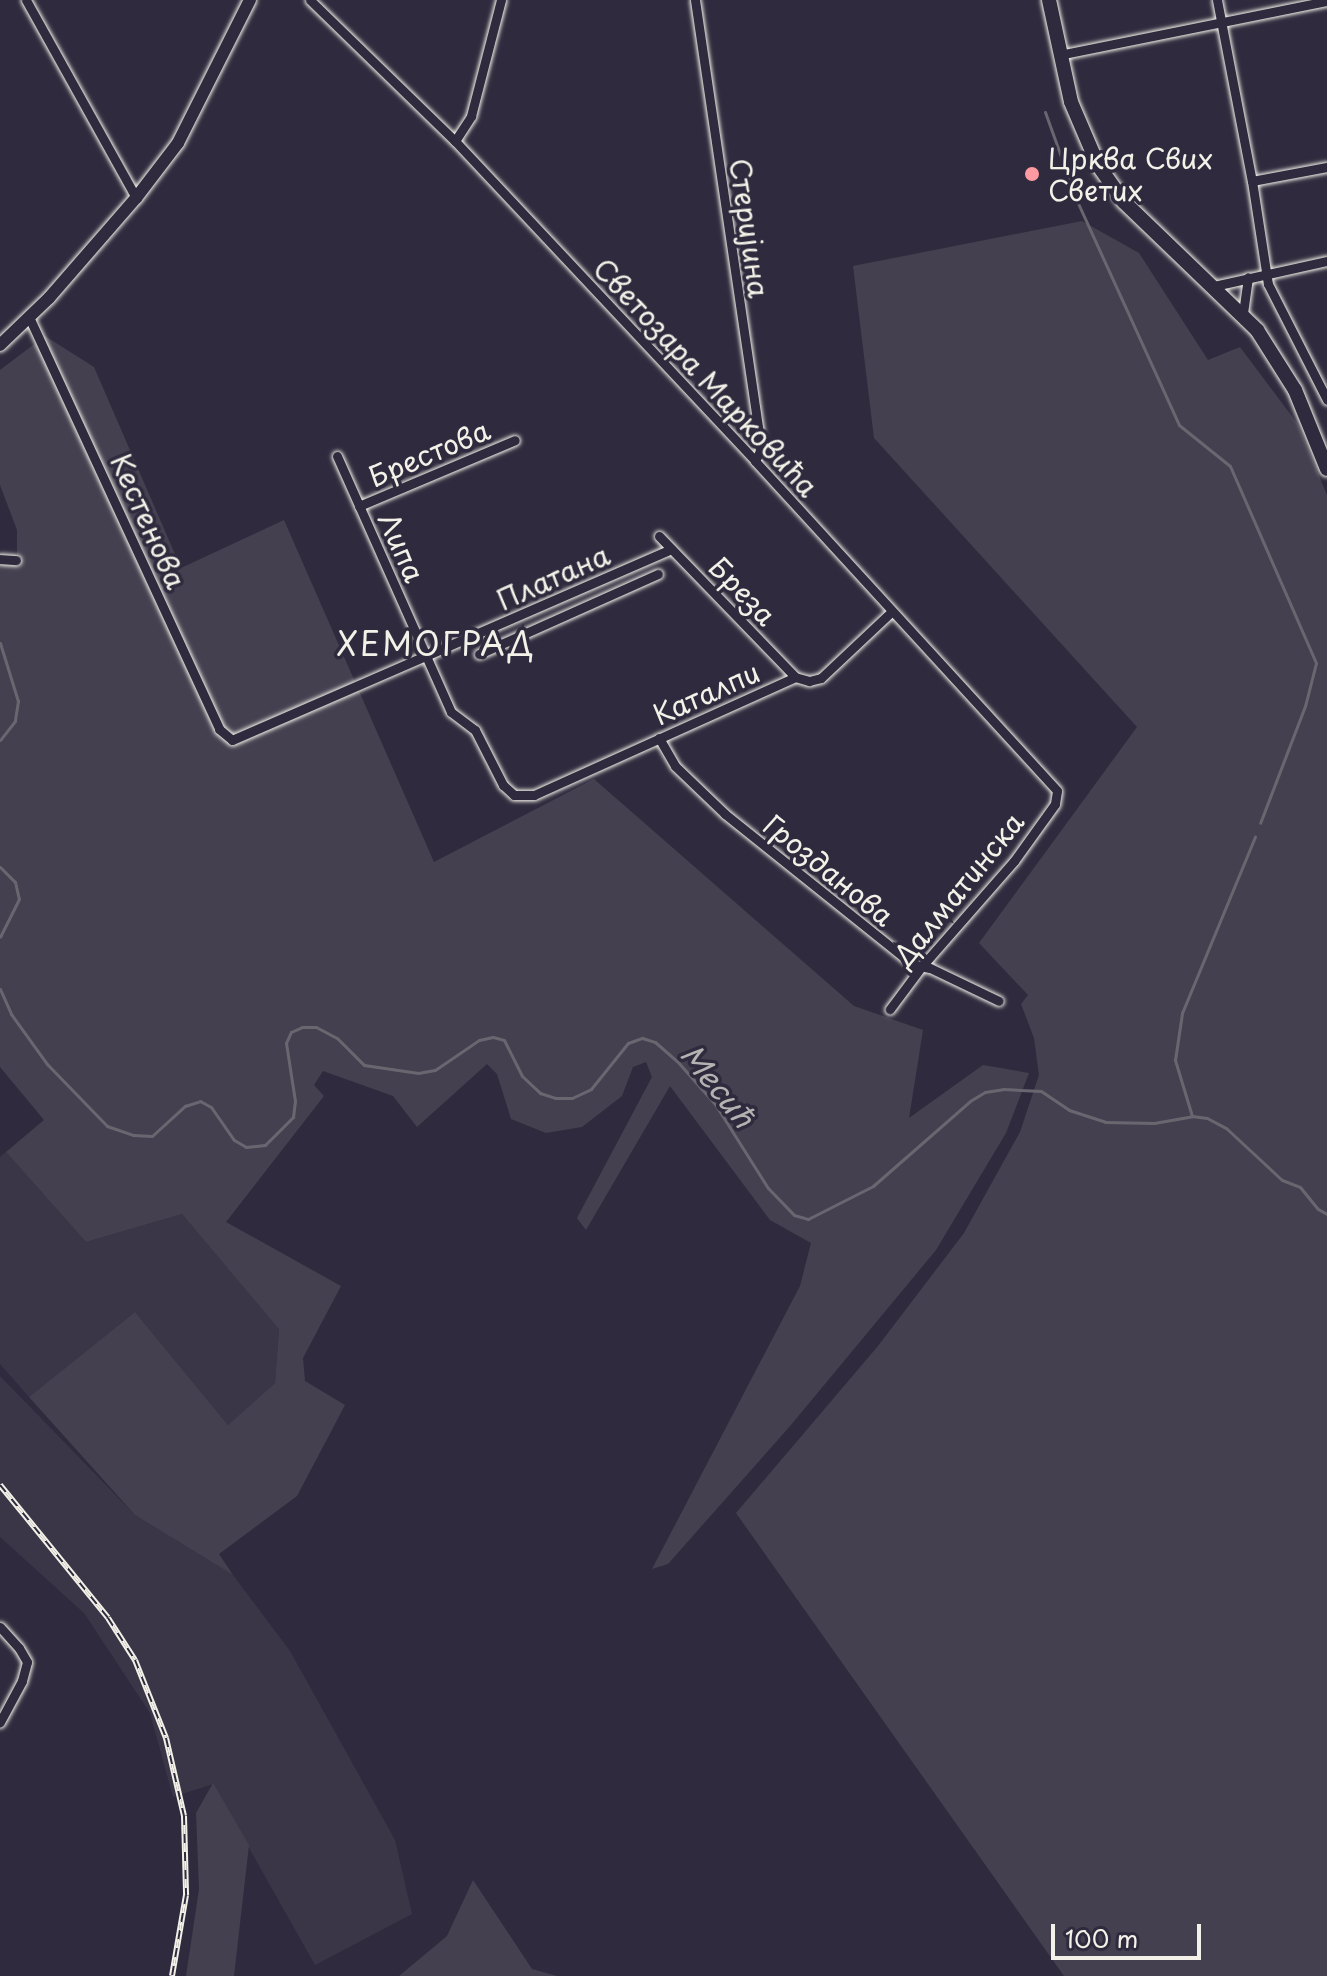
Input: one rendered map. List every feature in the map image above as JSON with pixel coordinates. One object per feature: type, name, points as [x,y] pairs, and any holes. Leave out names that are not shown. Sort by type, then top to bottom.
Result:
[{"type":"main road","points":[[1049,0],[1059,55],[1078,125],[1109,183],[1141,219],[1243,313],[1295,390],[1327,469]]},
{"type":"street","points":[[26,0],[136,198]]},
{"type":"street","points":[[0,345],[136,198],[178,143],[250,0]]},
{"type":"street","name":"Светозара Марковића","points":[[310,0],[455,141],[755,461],[1058,796]]},
{"type":"street","points":[[455,141],[471,116],[501,0]]},
{"type":"street","name":"Стеријина","points":[[695,0],[759,433],[760,451],[755,461]]},
{"type":"street","points":[[1217,0],[1252,181],[1265,272],[1271,292],[1327,400]]},
{"type":"street","points":[[1059,55],[1327,1]]},
{"type":"street","points":[[1252,181],[1327,167]]},
{"type":"street","points":[[1214,286],[1265,272],[1327,261]]},
{"type":"street","points":[[1243,313],[1248,277]]},
{"type":"street","name":"Кестенова","points":[[29,317],[219,729],[232,740]]},
{"type":"street","name":"Брестова","points":[[359,506],[515,440]]},
{"type":"street","name":"Липа","points":[[337,456],[453,716],[475,730],[503,785],[520,796]]},
{"type":"street","name":"Бреза","points":[[659,536],[795,677]]},
{"type":"street","name":"Платана","points":[[232,740],[671,549]]},
{"type":"street","points":[[0,559],[16,560]]},
{"type":"street","points":[[479,654],[658,574]]},
{"type":"street","points":[[593,583],[600,600]]},
{"type":"street","name":"Каталпи","points":[[520,796],[534,795],[795,677],[815,680],[830,672],[891,612]]},
{"type":"street","name":"Грозданова","points":[[659,738],[675,766],[725,814],[912,964],[999,1001]]},
{"type":"street","name":"Далматинска","points":[[890,1009],[922,966],[1014,861],[1058,796]]},
{"type":"street","points":[[0,1627],[27,1662],[22,1681],[0,1722]]},
{"type":"shaded area","points":[[1082,221],[1139,253],[1208,360],[1240,347],[1297,423],[1327,495],[1327,1976],[1064,1976],[736,1513],[878,1346],[964,1233],[1020,1132],[1039,1075],[1034,1038],[1021,1004],[1028,995],[979,943],[1137,727],[874,438],[853,266]]},
{"type":"shaded area","points":[[45,336],[94,367],[181,568],[284,520],[434,862],[594,779],[854,1006],[923,1030],[909,1118],[983,1065],[1029,1073],[1006,1133],[936,1250],[791,1425],[668,1564],[652,1569],[800,1286],[811,1243],[770,1220],[670,1086],[586,1230],[577,1218],[652,1077],[646,1062],[633,1067],[622,1096],[582,1127],[546,1133],[511,1119],[497,1074],[487,1064],[417,1127],[393,1096],[323,1071],[314,1085],[324,1096],[226,1222],[341,1286],[303,1358],[305,1381],[345,1405],[297,1496],[219,1554],[233,1575],[135,1515],[29,1397],[135,1312],[228,1425],[275,1383],[279,1329],[182,1214],[86,1242],[6,1152],[44,1120],[0,1067],[0,565],[17,566],[17,530],[0,485],[0,370]]},
{"type":"shaded area","points":[[6,1152],[86,1242],[182,1214],[279,1328],[275,1383],[228,1425],[135,1312],[29,1397],[0,1364],[0,1157]]},
{"type":"shaded area","points":[[0,1376],[135,1515],[233,1575],[290,1651],[395,1840],[412,1914],[315,1965],[213,1784],[173,1797],[150,1713],[84,1613],[0,1537]]},
{"type":"shaded area","points":[[213,1783],[249,1845],[234,1976],[186,1976],[199,1889],[196,1813]]},
{"type":"shaded area","points":[[473,1880],[532,1969],[557,1976],[399,1976],[447,1936]]},
{"type":"waterway","points":[[1045,112],[1077,201],[1179,425],[1230,466],[1316,663],[1305,706],[1260,823]]},
{"type":"waterway","name":"Месић","points":[[0,643],[18,701],[15,721],[0,740]]},
{"type":"waterway","points":[[1192,1116],[1175,1060],[1182,1013],[1255,837]]},
{"type":"waterway","name":"Месић","points":[[0,867],[15,882],[19,899],[0,937]]},
{"type":"waterway","name":"Месић","points":[[0,989],[11,1014],[47,1064],[107,1126],[133,1135],[152,1136],[185,1106],[200,1101],[211,1107],[234,1140],[246,1147],[265,1145],[293,1117],[295,1101],[286,1043],[291,1032],[302,1027],[316,1027],[337,1038],[364,1065],[418,1073],[435,1070],[479,1040],[493,1037],[504,1040],[522,1076],[540,1093],[555,1098],[572,1098],[591,1089],[628,1043],[642,1038],[655,1042],[677,1061],[715,1104],[768,1188],[794,1215],[808,1219],[873,1186],[970,1101],[985,1092],[1003,1089],[1041,1091],[1069,1110],[1105,1122],[1154,1123],[1192,1116],[1207,1118],[1226,1128],[1282,1180],[1300,1187],[1318,1209],[1327,1214]]},
{"type":"railway","points":[[0,1485],[108,1618],[135,1660],[166,1738],[184,1816],[186,1895],[172,1976]]},
{"type":"place","name":"Црква Свих Светих","points":[[1032,174]]},
{"type":"district","name":"ХЕМОГРАД","points":[[436,643]]}]
